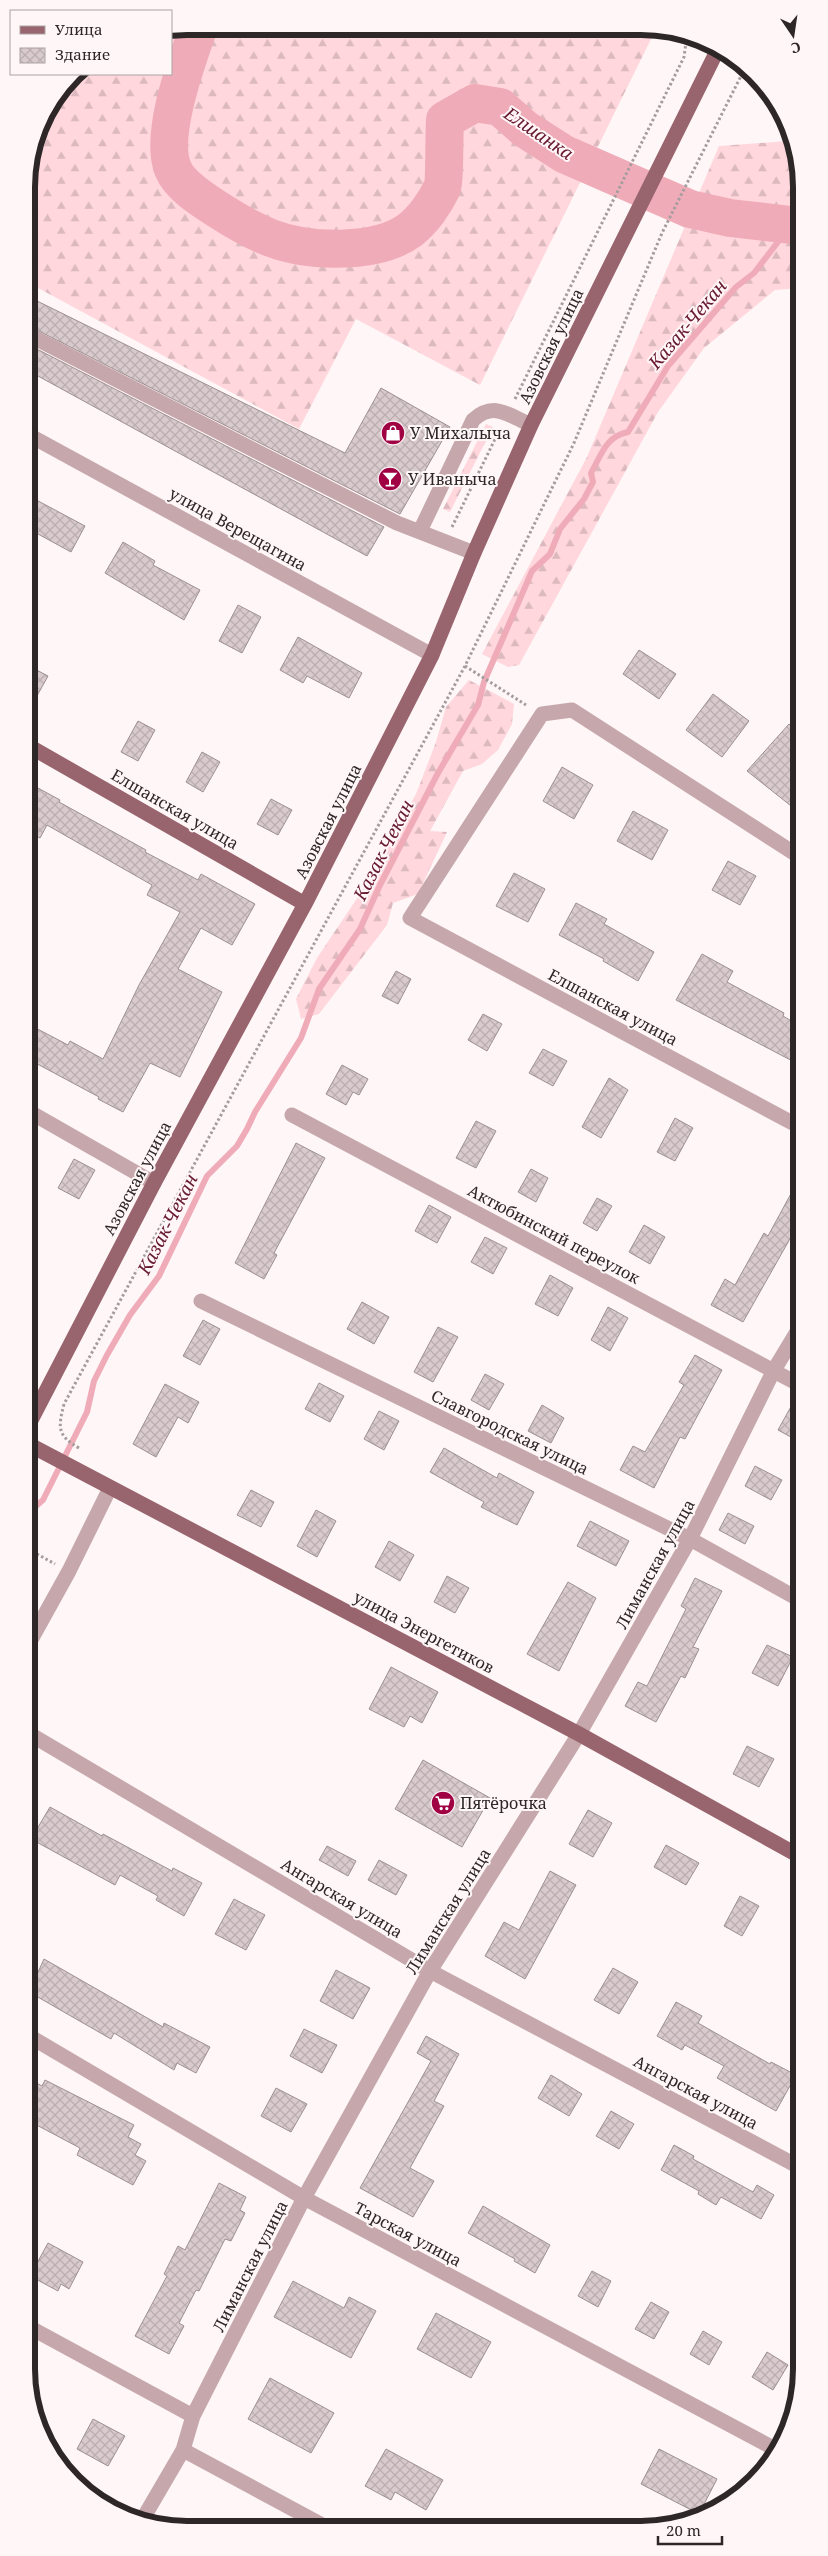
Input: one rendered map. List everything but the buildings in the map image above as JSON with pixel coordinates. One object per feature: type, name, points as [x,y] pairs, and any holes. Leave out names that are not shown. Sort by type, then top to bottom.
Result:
[{"type":"main road","name":"Азовская улица","points":[[35,1413],[154,1184],[305,904],[432,655],[474,553],[531,426],[715,55]]},
{"type":"main road","name":"Елшанская улица","points":[[35,750],[305,904]]},
{"type":"main road","name":"улица Энергетиков","points":[[35,1448],[579,1734],[793,1853]]},
{"type":"street","points":[[35,338],[397,523],[474,553]]},
{"type":"street","points":[[420,531],[473,420],[484,411],[494,410],[531,426]]},
{"type":"street","name":"улица Верещагина","points":[[35,438],[432,655]]},
{"type":"street","points":[[542,714],[572,710],[793,852]]},
{"type":"street","name":"Елшанская улица","points":[[542,714],[410,918],[793,1123]]},
{"type":"street","points":[[35,1114],[154,1184]]},
{"type":"street","name":"Актюбинский переулок","points":[[292,1115],[793,1381]]},
{"type":"street","name":"Славгородская улица","points":[[201,1301],[690,1539],[793,1596]]},
{"type":"street","name":"Лиманская улица","points":[[145,2515],[183,2450],[193,2416],[304,2198],[430,1971],[579,1734],[690,1539],[774,1370],[793,1339]]},
{"type":"street","points":[[35,1632],[110,1488]]},
{"type":"street","name":"Ангарская улица","points":[[35,1737],[430,1971],[793,2164]]},
{"type":"street","name":"Тарская улица","points":[[35,2040],[304,2198],[772,2447]]},
{"type":"street","points":[[35,2330],[193,2416]]},
{"type":"street","points":[[183,2450],[315,2521]]},
{"type":"path","points":[[445,541],[608,207],[684,57],[686,42]]},
{"type":"path","points":[[65,1440],[59,1425],[64,1404],[465,666],[574,444],[662,234],[742,73]]},
{"type":"path","points":[[465,666],[542,714]]},
{"type":"path","points":[[35,1553],[68,1572]]},
{"type":"green space","points":[[653,35],[480,385],[356,319],[299,429],[35,286],[36,167],[40,147],[47,129],[66,94],[85,75],[172,75],[172,36]]},
{"type":"green space","points":[[786,141],[793,177],[793,288],[775,290],[704,348],[658,412],[519,665],[508,667],[482,654],[587,457],[719,146]]},
{"type":"green space","points":[[486,424],[493,427],[450,512],[443,509]]},
{"type":"green space","points":[[469,680],[514,704],[512,724],[498,750],[482,764],[463,771],[430,831],[447,832],[418,894],[393,903],[387,925],[319,1014],[301,1019],[296,999],[317,958],[362,891],[416,794],[436,742],[446,707]]},
{"type":"waterway","name":"Елшанка","points":[[196,35],[176,98],[172,118],[169,137],[173,169],[186,187],[223,213],[257,232],[286,243],[342,249],[379,244],[396,238],[410,230],[428,211],[442,188],[445,120],[475,103],[500,107],[525,129],[564,154],[690,209],[730,218],[793,225]]},
{"type":"waterway","name":"Казак-Чекан","points":[[35,1507],[43,1500],[87,1412],[94,1381],[107,1355],[130,1315],[159,1276],[207,1176],[237,1146],[255,1112],[301,1038],[319,989],[360,929],[380,885],[438,773],[478,705],[484,682],[532,571],[550,554],[560,529],[584,499],[593,482],[591,473],[601,453],[614,438],[628,432],[668,366],[736,287],[754,273],[791,225]]},
{"type":"place","name":"У Михалыча","points":[[393,433]]},
{"type":"place","name":"У Иваныча","points":[[390,479]]},
{"type":"place","name":"Пятёрочка","points":[[443,1803]]}]
